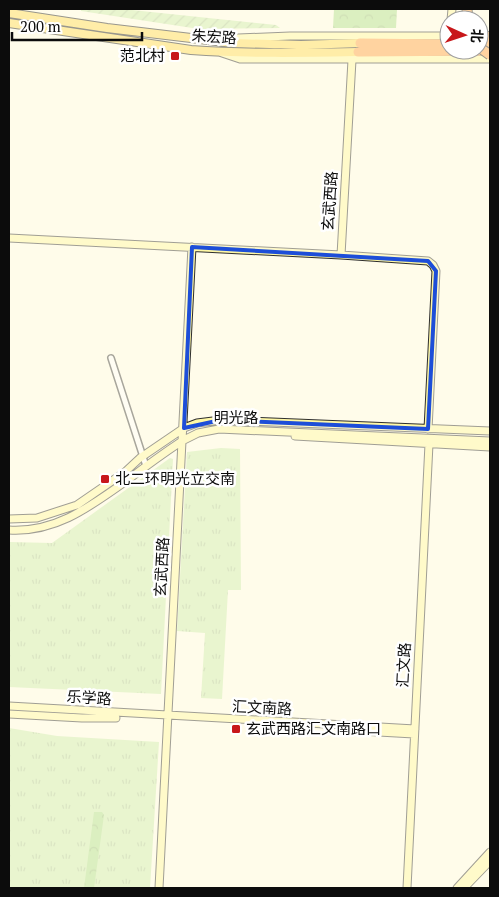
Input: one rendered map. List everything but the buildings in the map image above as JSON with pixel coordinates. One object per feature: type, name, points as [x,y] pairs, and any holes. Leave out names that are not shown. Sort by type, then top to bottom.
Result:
[{"type":"highway","points":[[359,48],[439,44]]},
{"type":"highway","points":[[359,48],[490,51]]},
{"type":"main road","name":"朱宏路","points":[[9,13],[107,28],[233,43],[359,48]]},
{"type":"main road","name":"朱宏路","points":[[9,23],[191,50],[217,52],[275,54],[359,48]]},
{"type":"street","name":"朱宏路","points":[[206,39],[290,36],[439,37]]},
{"type":"street","points":[[217,52],[240,59],[490,59]]},
{"type":"street","name":"玄武西路","points":[[341,255],[352,60]]},
{"type":"street","points":[[9,238],[428,261],[436,271],[428,428]]},
{"type":"street","name":"玄武西路","points":[[159,888],[192,247]]},
{"type":"street","points":[[111,358],[146,466]]},
{"type":"street","name":"明光路","points":[[9,518],[26,518],[50,514],[77,505],[120,476],[142,456],[184,428],[197,423],[222,420],[490,431]]},
{"type":"street","name":"明光路","points":[[273,423],[311,430],[490,441]]},
{"type":"street","name":"明光路","points":[[9,531],[48,527],[74,516],[182,441],[198,433],[219,429],[268,432],[311,430],[490,436]]},
{"type":"street","points":[[268,432],[298,437],[490,447]]},
{"type":"street","name":"汇文路","points":[[407,888],[429,444]]},
{"type":"street","name":"乐学路","points":[[9,706],[168,718]]},
{"type":"street","name":"乐学路","points":[[9,714],[168,718]]},
{"type":"street","name":"汇文南路","points":[[168,718],[415,732]]},
{"type":"street","points":[[457,888],[490,852]]},
{"type":"street","points":[[464,888],[490,861]]},
{"type":"highlighted area","points":[[192,247],[428,261],[436,271],[428,429],[221,420],[184,428]]},
{"type":"green space","points":[[81,9],[131,9],[276,25],[280,28],[199,29],[81,11]]},
{"type":"green space","points":[[334,9],[397,9],[396,28],[333,28]]},
{"type":"green space","points":[[221,448],[240,449],[241,590],[228,590],[222,699],[201,698],[205,633],[177,631],[187,452]]},
{"type":"green space","points":[[170,458],[173,459],[161,694],[9,687],[9,542],[52,543]]},
{"type":"green space","points":[[9,728],[57,736],[159,742],[150,888],[9,888]]},
{"type":"green space","points":[[94,812],[102,812],[104,815],[94,888],[84,888]]},
{"type":"place","name":"范北村","points":[[175,56]]},
{"type":"place","name":"北二环明光立交南","points":[[105,479]]},
{"type":"place","name":"玄武西路汇文南路口","points":[[236,729]]}]
